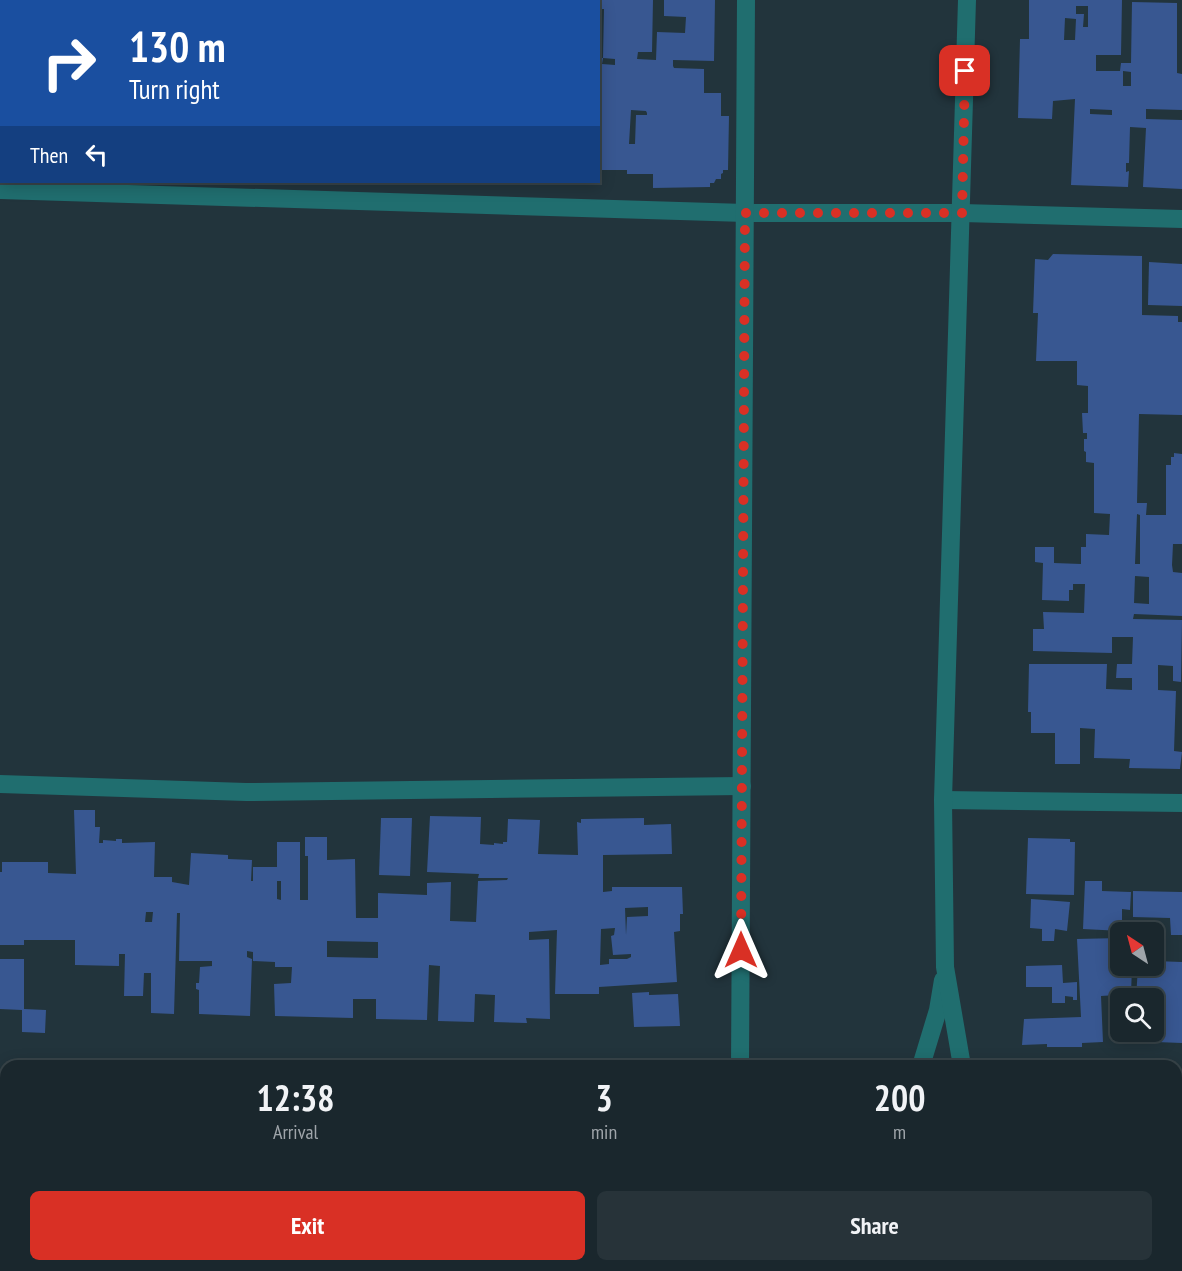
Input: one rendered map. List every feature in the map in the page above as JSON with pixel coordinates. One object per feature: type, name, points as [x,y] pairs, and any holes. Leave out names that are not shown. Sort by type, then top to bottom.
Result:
[{"type":"street","points":[[740,1060],[746,0]]},
{"type":"street","points":[[961,1060],[945,967],[944,800],[967,0]]},
{"type":"street","points":[[0,189],[745,213],[962,213],[1182,219]]},
{"type":"street","points":[[0,784],[246,792],[742,786]]},
{"type":"street","points":[[944,800],[1182,803]]},
{"type":"street","points":[[923,1060],[938,1010],[945,967]]},
{"type":"building","points":[[600,0],[653,0],[652,52],[638,52],[637,59],[656,60],[657,32],[685,33],[686,17],[664,16],[664,0],[715,0],[714,61],[673,60],[674,68],[704,69],[704,93],[721,93],[721,116],[729,116],[728,170],[723,170],[721,179],[710,183],[710,187],[653,188],[653,174],[627,174],[627,170],[600,170],[602,98],[600,58],[603,58],[604,9],[600,9]],"holes":[[[603,58],[615,59],[615,65],[602,64]],[[631,110],[647,113],[647,115],[636,115],[635,144],[629,144]]]},
{"type":"building","points":[[1029,0],[1122,0],[1121,55],[1096,55],[1096,71],[1120,71],[1121,63],[1131,63],[1132,2],[1177,3],[1177,73],[1182,74],[1182,110],[1146,109],[1146,119],[1182,120],[1182,189],[1143,187],[1146,128],[1130,127],[1129,163],[1126,163],[1126,172],[1129,171],[1128,187],[1071,185],[1075,99],[1053,101],[1052,119],[1018,118],[1020,39],[1029,39]],"holes":[[[1076,6],[1088,6],[1088,27],[1083,27],[1084,14],[1076,14]],[[1065,18],[1076,19],[1075,40],[1064,40]],[[1123,71],[1131,72],[1131,86],[1123,86]],[[1090,109],[1112,110],[1112,115],[1090,114]]]},
{"type":"building","points":[[1053,254],[1142,256],[1142,315],[1178,316],[1178,322],[1182,322],[1182,415],[1139,414],[1137,503],[1147,503],[1146,515],[1166,515],[1166,465],[1171,465],[1171,457],[1174,457],[1174,453],[1182,454],[1182,544],[1173,544],[1172,565],[1173,572],[1182,573],[1182,616],[1134,614],[1133,619],[1182,620],[1181,682],[1173,681],[1173,666],[1158,665],[1158,690],[1176,691],[1174,751],[1182,752],[1180,769],[1129,768],[1130,759],[1094,758],[1095,729],[1080,728],[1080,764],[1055,764],[1055,733],[1031,733],[1031,712],[1028,712],[1029,664],[1107,664],[1106,689],[1132,690],[1132,678],[1116,678],[1117,664],[1132,664],[1133,637],[1112,637],[1112,653],[1033,651],[1033,629],[1044,629],[1043,612],[1084,613],[1085,584],[1073,584],[1073,590],[1069,590],[1069,601],[1042,600],[1043,563],[1035,562],[1035,547],[1054,547],[1054,563],[1081,564],[1081,547],[1086,547],[1086,534],[1109,535],[1110,514],[1094,513],[1094,463],[1086,462],[1084,439],[1087,439],[1087,433],[1083,433],[1082,413],[1088,413],[1088,386],[1077,385],[1077,361],[1036,361],[1038,313],[1033,313],[1035,259],[1048,260]],"holes":[[[1137,514],[1140,515],[1140,564],[1135,564]],[[1135,576],[1149,577],[1149,604],[1134,603]]]},
{"type":"building","points":[[1149,262],[1182,264],[1182,306],[1148,305]]},
{"type":"building","points":[[74,810],[95,810],[95,827],[100,827],[99,843],[103,843],[103,840],[116,841],[116,839],[122,839],[122,843],[155,842],[154,877],[172,877],[172,882],[189,885],[191,853],[228,855],[228,859],[252,860],[251,881],[253,881],[253,867],[277,867],[277,842],[300,842],[300,900],[308,900],[308,856],[305,856],[305,837],[327,837],[327,860],[355,859],[356,918],[378,918],[378,893],[427,895],[427,883],[451,882],[450,921],[476,922],[478,881],[507,880],[508,878],[478,878],[479,874],[427,872],[430,816],[481,817],[480,844],[494,845],[494,843],[507,842],[508,819],[540,820],[538,854],[578,855],[577,822],[581,823],[581,819],[644,818],[644,825],[671,824],[672,854],[603,855],[603,892],[612,891],[612,887],[682,887],[683,914],[680,914],[680,931],[674,932],[677,982],[599,987],[599,994],[555,994],[557,930],[529,932],[529,940],[549,939],[550,1019],[526,1018],[527,1023],[494,1022],[495,995],[475,994],[474,1022],[438,1021],[440,966],[429,965],[427,1020],[376,1019],[376,999],[353,999],[353,1018],[275,1016],[274,984],[291,983],[292,967],[275,967],[275,962],[253,961],[253,952],[247,951],[247,957],[252,959],[250,1016],[199,1014],[199,990],[196,989],[196,983],[199,983],[200,967],[212,966],[212,961],[179,961],[180,913],[177,913],[174,1014],[151,1013],[151,973],[144,973],[143,996],[124,996],[125,954],[119,954],[119,966],[75,965],[75,940],[24,940],[24,945],[0,945],[2,862],[48,862],[48,873],[76,874]],"holes":[[[277,881],[281,881],[281,900],[277,899]],[[648,907],[648,916],[627,917],[626,935],[625,908]],[[146,912],[153,912],[152,922],[145,922]],[[615,928],[614,935],[611,936],[613,955],[631,954],[631,957],[609,959],[609,964],[600,965],[601,929]],[[327,941],[378,942],[378,958],[327,957]]]},
{"type":"building","points":[[381,818],[412,818],[410,876],[379,875]]},
{"type":"building","points":[[1028,838],[1070,839],[1070,842],[1075,842],[1074,895],[1026,894]]},
{"type":"building","points":[[1085,881],[1102,881],[1102,891],[1131,892],[1130,910],[1122,909],[1122,922],[1110,922],[1110,930],[1083,929]]},
{"type":"building","points":[[1133,891],[1182,892],[1182,935],[1171,935],[1170,918],[1133,917]]},
{"type":"building","points":[[1031,899],[1070,902],[1067,931],[1055,929],[1054,941],[1042,941],[1042,929],[1030,928]]},
{"type":"building","points":[[1110,938],[1110,976],[1132,976],[1131,988],[1110,988],[1110,995],[1101,996],[1103,1042],[1082,1043],[1082,1047],[1047,1047],[1047,1044],[1022,1045],[1024,1019],[1081,1017],[1077,939]]},
{"type":"building","points":[[0,959],[24,959],[24,1009],[46,1010],[45,1033],[22,1032],[22,1010],[0,1009]]},
{"type":"building","points":[[1164,961],[1182,962],[1182,1043],[1156,1042],[1164,1042],[1164,988],[1137,988],[1137,976],[1164,976]]},
{"type":"building","points":[[1062,965],[1063,983],[1077,982],[1077,1000],[1065,996],[1065,1003],[1052,1003],[1052,987],[1026,987],[1026,966]]},
{"type":"building","points":[[649,992],[649,995],[678,994],[680,1026],[634,1027],[632,993]]},
{"type":"route","points":[[741,950],[745,213],[962,213],[965,71]]}]
